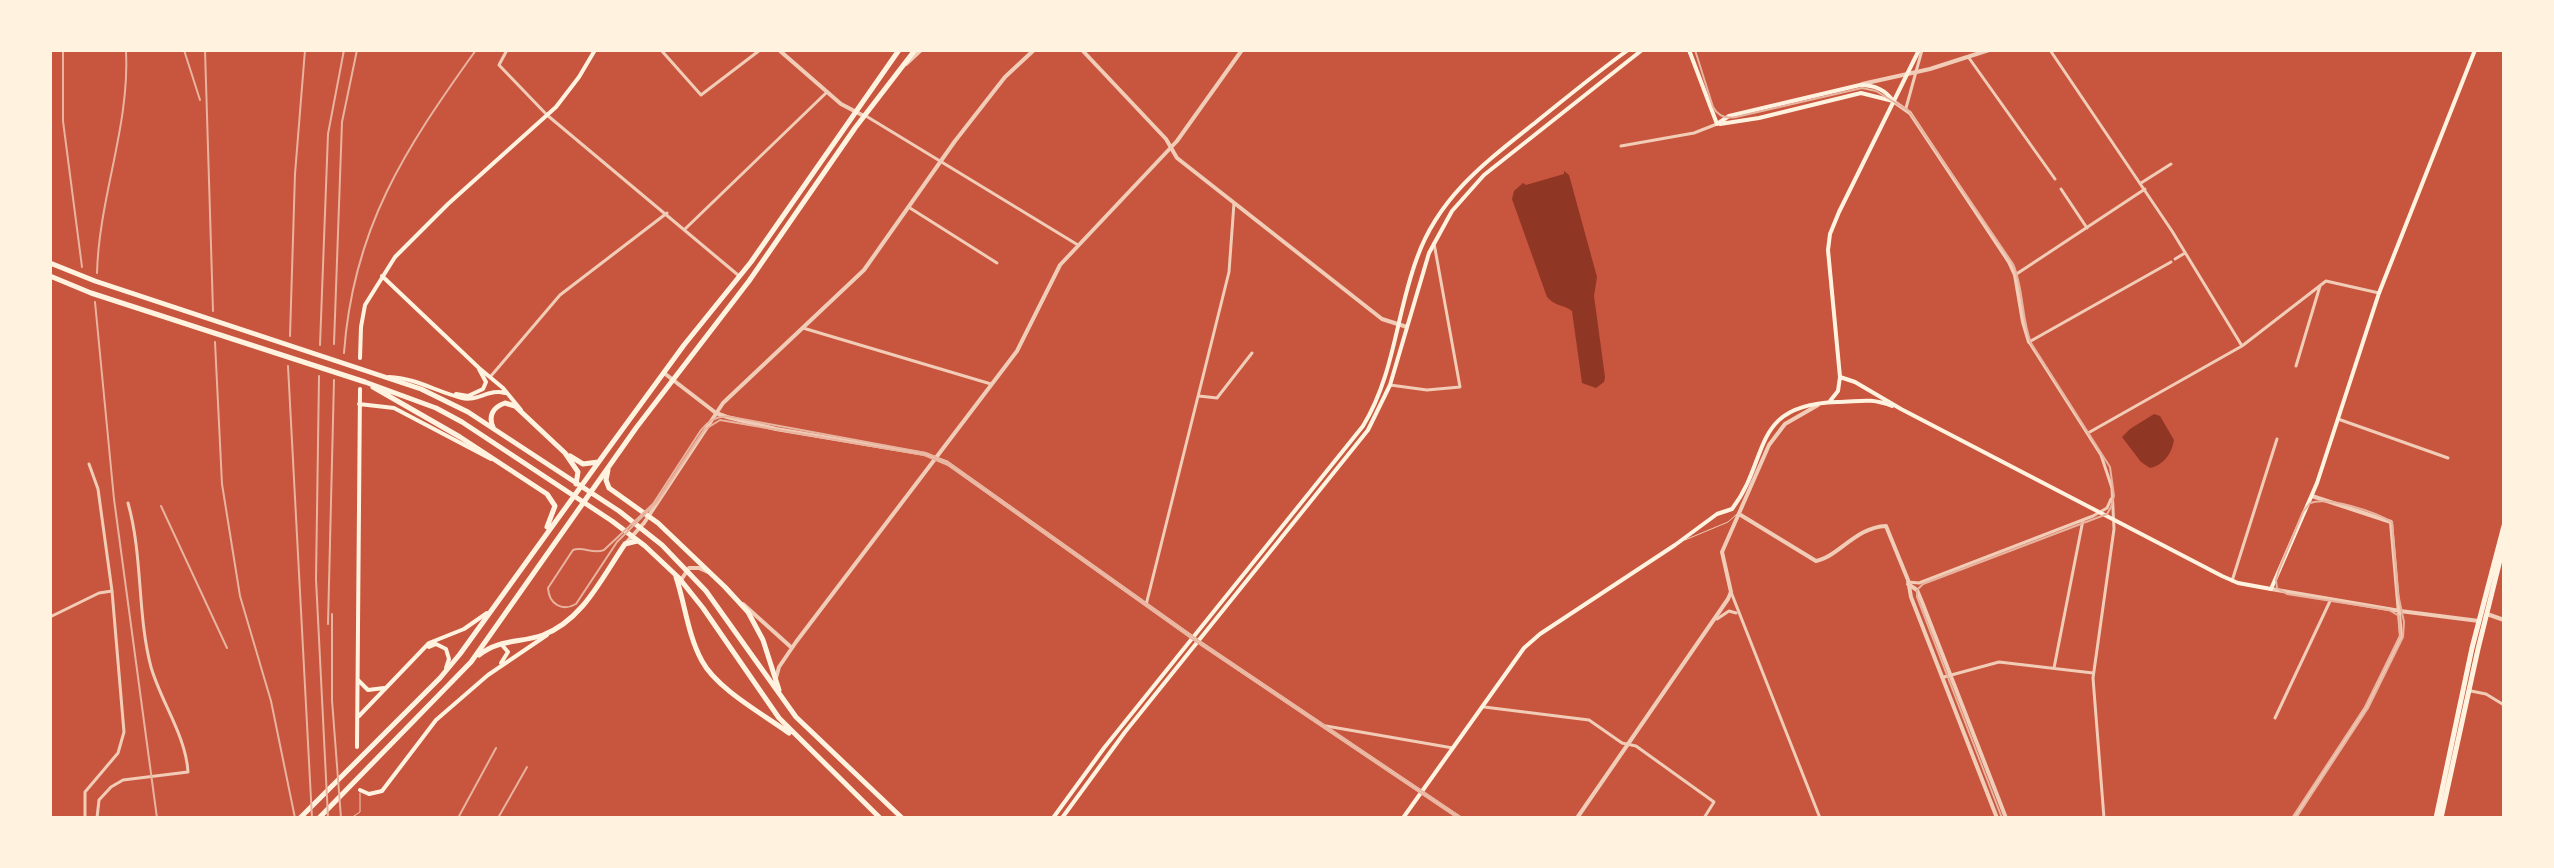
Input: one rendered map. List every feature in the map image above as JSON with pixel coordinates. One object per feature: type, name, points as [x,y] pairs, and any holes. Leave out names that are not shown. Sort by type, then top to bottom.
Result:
[{"type":"main road","points":[[360,358],[363,311],[382,276],[408,242],[565,97],[595,50]]},
{"type":"main road","points":[[300,818],[440,678],[598,461],[740,276],[899,50]]},
{"type":"main road","points":[[471,662],[609,465],[756,271],[864,116],[918,50]]},
{"type":"main road","points":[[1053,818],[1104,748],[1363,426],[1389,369],[1398,325],[1422,245],[1438,214],[1472,173],[1628,50]]},
{"type":"main road","points":[[1062,818],[1109,752],[1362,438],[1390,385],[1434,242],[1452,211],[1484,175],[1642,50]]},
{"type":"main road","points":[[1689,50],[1717,124]]},
{"type":"main road","points":[[1828,402],[1838,391],[1840,377],[1828,250],[1830,234],[1920,50]]},
{"type":"main road","points":[[1840,377],[1855,382],[1901,409],[2232,581],[2271,589],[2312,496],[2379,293],[2475,50]]},
{"type":"main road","points":[[1717,124],[1729,116],[1860,85],[1876,87],[1888,93],[1893,101]]},
{"type":"main road","points":[[1717,124],[1759,118],[1861,93],[1893,101]]},
{"type":"main road","points":[[50,263],[95,281],[389,377],[441,397],[497,430],[653,537],[699,583],[791,711],[902,818]]},
{"type":"main road","points":[[50,276],[436,408],[489,440],[645,546],[690,590],[770,707],[799,741],[880,818]]},
{"type":"main road","points":[[382,276],[491,376],[565,453],[583,464],[598,461]]},
{"type":"main road","points":[[446,392],[468,396],[480,391],[486,382],[479,368]]},
{"type":"main road","points":[[389,377],[406,378],[464,399],[498,391],[511,396]]},
{"type":"main road","points":[[365,382],[501,463],[552,499],[555,506],[545,534]]},
{"type":"main road","points":[[357,747],[360,389]]},
{"type":"main road","points":[[1403,818],[1516,658],[1540,634],[1717,514],[1734,508],[1763,443],[1777,421],[1790,411],[1828,402],[1872,399],[1901,409]]},
{"type":"main road","points":[[359,404],[394,408],[501,463]]},
{"type":"main road","points":[[497,430],[492,425],[491,416],[501,404],[512,405],[526,415]]},
{"type":"main road","points":[[565,453],[579,475],[571,499]]},
{"type":"main road","points":[[609,465],[606,477],[609,488],[649,517],[713,575],[757,626],[779,690],[791,711]]},
{"type":"main road","points":[[2439,818],[2479,621],[2504,526]]},
{"type":"main road","points":[[360,790],[374,794],[386,787],[436,720],[497,668],[568,621],[583,606],[625,544],[632,540],[643,544],[673,571],[696,648],[706,668],[735,694],[799,741]]},
{"type":"main road","points":[[2439,818],[2504,544]]},
{"type":"main road","points":[[357,718],[433,641],[476,622],[494,605]]},
{"type":"main road","points":[[319,818],[471,662],[491,646],[553,631]]},
{"type":"main road","points":[[420,652],[436,644],[446,649],[449,659],[440,678]]},
{"type":"main road","points":[[491,646],[502,645],[508,650],[497,668]]},
{"type":"main road","points":[[357,678],[368,690],[386,687]]},
{"type":"street","points":[[507,50],[499,65],[547,115],[740,276]]},
{"type":"street","points":[[661,50],[701,95],[760,50]]},
{"type":"street","points":[[779,50],[854,112],[1078,245]]},
{"type":"street","points":[[625,544],[649,517],[723,403],[864,270],[1005,77],[1034,50]]},
{"type":"street","points":[[1082,50],[1166,139],[1177,158],[1382,319],[1407,327]]},
{"type":"street","points":[[779,690],[777,671],[792,648],[1023,341],[1057,269],[1170,148],[1242,50]]},
{"type":"street","points":[[1906,108],[1920,50]]},
{"type":"street","points":[[1860,85],[1989,50]]},
{"type":"street","points":[[2050,50],[2145,189],[2240,343]]},
{"type":"street","points":[[1968,57],[2055,179]]},
{"type":"street","points":[[685,229],[827,92]]},
{"type":"street","points":[[1893,101],[1906,108],[2002,248],[2015,275],[2029,342],[2088,433],[2109,472],[2114,520],[2107,591],[2093,673],[2104,818]]},
{"type":"street","points":[[1621,146],[1694,133],[1717,124]]},
{"type":"street","points":[[2141,183],[2171,164]]},
{"type":"street","points":[[2061,189],[2087,228]]},
{"type":"street","points":[[2015,275],[2145,189]]},
{"type":"street","points":[[1146,605],[1229,272],[1234,203]]},
{"type":"street","points":[[910,208],[997,263]]},
{"type":"street","points":[[491,376],[564,291],[667,213]]},
{"type":"street","points":[[1390,385],[1427,390],[1460,387],[1434,242]]},
{"type":"street","points":[[2029,342],[2185,253]]},
{"type":"street","points":[[2088,433],[2240,343],[2328,280],[2379,293]]},
{"type":"street","points":[[2296,366],[2320,286]]},
{"type":"street","points":[[803,328],[992,384]]},
{"type":"street","points":[[1198,396],[1217,398],[1252,353]]},
{"type":"street","points":[[664,373],[716,413],[776,429],[935,458],[962,473],[1193,638],[1460,818]]},
{"type":"street","points":[[1820,818],[1739,616],[1722,552],[1769,445],[1785,424],[1828,402]]},
{"type":"street","points":[[2338,419],[2448,458]]},
{"type":"street","points":[[2232,581],[2277,439]]},
{"type":"street","points":[[85,818],[85,792],[115,758],[123,740],[112,591],[98,489],[89,464]]},
{"type":"street","points":[[1908,583],[1917,586],[2102,513],[2112,496]]},
{"type":"street","points":[[2294,818],[2367,707],[2401,636],[2391,522],[2312,496]]},
{"type":"street","points":[[97,818],[97,804],[106,791],[117,783],[188,772],[151,667],[140,568],[128,503]]},
{"type":"street","points":[[1739,514],[1819,561],[1851,538],[1886,526],[1913,602],[2006,818]]},
{"type":"street","points":[[2054,668],[2083,520]]},
{"type":"street","points":[[680,589],[682,576],[689,568],[699,568],[713,575]]},
{"type":"street","points":[[1913,602],[1917,586]]},
{"type":"street","points":[[1917,586],[1997,818]]},
{"type":"street","points":[[725,587],[792,648]]},
{"type":"street","points":[[2271,589],[2479,621]]},
{"type":"street","points":[[50,617],[99,593],[112,591]]},
{"type":"street","points":[[1577,818],[1717,619],[1731,592]]},
{"type":"street","points":[[2275,718],[2331,599]]},
{"type":"street","points":[[1717,619],[1729,611],[1739,616]]},
{"type":"street","points":[[2486,613],[2504,620]]},
{"type":"street","points":[[1947,676],[1999,662],[2093,673]]},
{"type":"street","points":[[2469,690],[2486,694],[2504,705]]},
{"type":"street","points":[[1481,707],[1589,720],[1618,741],[1636,746],[1714,802],[1704,818]]},
{"type":"street","points":[[1321,726],[1453,748]]},
{"type":"lane","points":[[1675,545],[1731,520],[1742,507]]},
{"type":"lane","points":[[351,818],[360,812],[360,790]]},
{"type":"shaded area","points":[[1564,171],[1569,175],[1597,277],[1594,296],[1605,377],[1596,388],[1582,383],[1572,311],[1547,297],[1512,199],[1514,191],[1523,183],[1526,185],[1564,174]]},
{"type":"shaded area","points":[[2154,414],[2160,416],[2174,440],[2166,458],[2150,468],[2141,462],[2122,437]]},
{"type":"tram line","points":[[1695,50],[1713,107],[1726,117],[1862,88],[1876,91],[1909,111],[2013,264],[2031,343],[2110,467],[2114,496],[2107,514],[1923,584],[1917,590],[1917,597],[2002,818]]},
{"type":"tram line","points":[[1458,818],[1198,643],[948,465],[924,455],[720,420],[704,430],[657,502],[617,542],[576,604],[566,607],[557,605],[548,588],[573,550],[604,550],[653,504],[701,430],[718,418],[731,417],[926,453],[949,463],[1199,641],[1462,818]]},
{"type":"tram line","points":[[2292,818],[2365,707],[2400,636],[2399,616],[2389,610],[2287,594],[2277,588],[2279,570],[2303,512],[2310,503],[2318,501],[2340,503],[2392,522],[2398,594],[2404,622],[2403,637],[2368,708],[2296,818]]},
{"type":"railway","points":[[50,55],[51,50]]},
{"type":"railway","points":[[63,50],[63,121],[82,267]]},
{"type":"railway","points":[[97,273],[103,217],[123,106],[126,50]]},
{"type":"railway","points":[[184,50],[200,100]]},
{"type":"railway","points":[[205,50],[213,311]]},
{"type":"railway","points":[[290,336],[295,174],[305,50]]},
{"type":"railway","points":[[320,345],[328,134],[344,50]]},
{"type":"railway","points":[[334,344],[342,122],[357,50]]},
{"type":"railway","points":[[344,353],[349,308],[371,228],[405,156],[476,50]]},
{"type":"railway","points":[[95,302],[114,499],[157,818]]},
{"type":"railway","points":[[215,342],[222,484],[240,596],[271,701],[295,818]]},
{"type":"railway","points":[[288,366],[312,818]]},
{"type":"railway","points":[[319,376],[316,579],[328,818]]},
{"type":"railway","points":[[328,624],[334,380]]},
{"type":"railway","points":[[161,506],[227,648]]},
{"type":"railway","points":[[332,614],[332,700],[341,818]]},
{"type":"railway","points":[[458,818],[496,748]]},
{"type":"railway","points":[[498,818],[527,767]]}]
